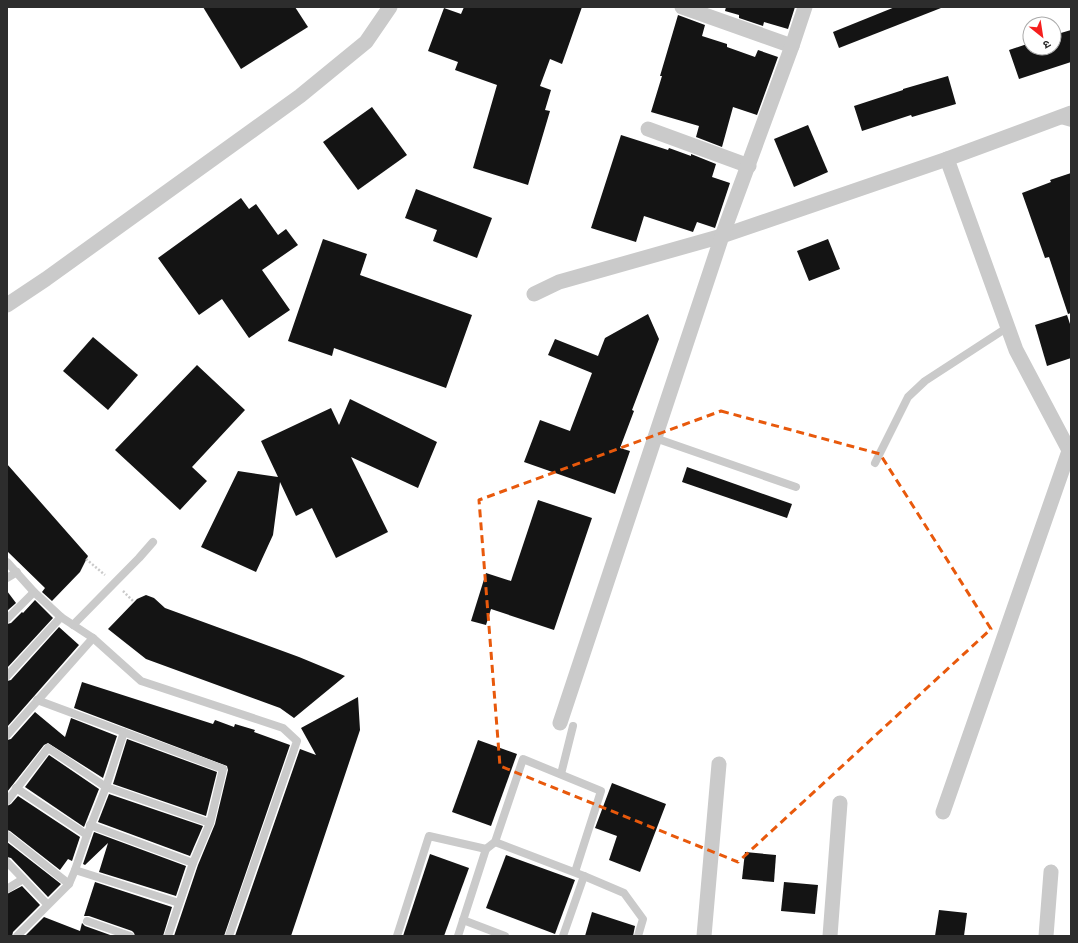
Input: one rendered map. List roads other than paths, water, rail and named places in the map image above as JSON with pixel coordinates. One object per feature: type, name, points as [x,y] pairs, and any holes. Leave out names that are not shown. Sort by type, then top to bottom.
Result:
[{"type":"street","points":[[7,305],[46,279],[300,96],[366,42],[390,7]]},
{"type":"street","points":[[682,7],[792,46]]},
{"type":"street","points":[[567,724],[655,438],[722,236],[749,166],[805,7]]},
{"type":"street","points":[[534,294],[559,282],[722,236],[947,159],[1071,113]]},
{"type":"street","points":[[648,129],[749,166]]},
{"type":"street","points":[[943,812],[1070,452],[1016,350],[947,159]]},
{"type":"street","points":[[704,936],[719,764]]},
{"type":"street","points":[[830,936],[840,803]]},
{"type":"street","points":[[1046,936],[1051,872]]},
{"type":"lane","points":[[1055,119],[1071,123]]},
{"type":"lane","points":[[875,463],[908,397],[925,381],[1008,327]]},
{"type":"lane","points":[[655,438],[796,486]]},
{"type":"lane","points":[[73,625],[153,542]]},
{"type":"lane","points":[[7,562],[34,592],[61,617],[93,638],[141,681],[283,728],[297,742],[229,936]]},
{"type":"lane","points":[[7,578],[17,572]]},
{"type":"lane","points":[[7,619],[34,592]]},
{"type":"lane","points":[[7,676],[61,617]]},
{"type":"lane","points":[[7,735],[93,638]]},
{"type":"lane","points":[[37,700],[223,768],[210,822],[193,862],[168,936]]},
{"type":"lane","points":[[561,774],[567,724]]},
{"type":"lane","points":[[17,936],[47,904],[69,884],[90,825],[106,787],[124,732]]},
{"type":"lane","points":[[7,801],[48,748],[106,787],[210,822]]},
{"type":"lane","points":[[458,936],[486,849],[495,842],[523,759],[601,792],[575,872]]},
{"type":"lane","points":[[16,788],[87,834]]},
{"type":"lane","points":[[90,825],[193,862]]},
{"type":"lane","points":[[7,835],[69,884]]},
{"type":"lane","points":[[396,936],[429,836],[486,849]]},
{"type":"lane","points":[[495,842],[575,872],[624,893],[643,919],[638,936]]},
{"type":"lane","points":[[7,862],[47,904]]},
{"type":"lane","points":[[75,870],[179,903]]},
{"type":"lane","points":[[563,936],[584,876]]},
{"type":"lane","points":[[7,889],[23,878]]},
{"type":"lane","points":[[463,920],[505,936]]},
{"type":"lane","points":[[87,921],[130,936]]}]
